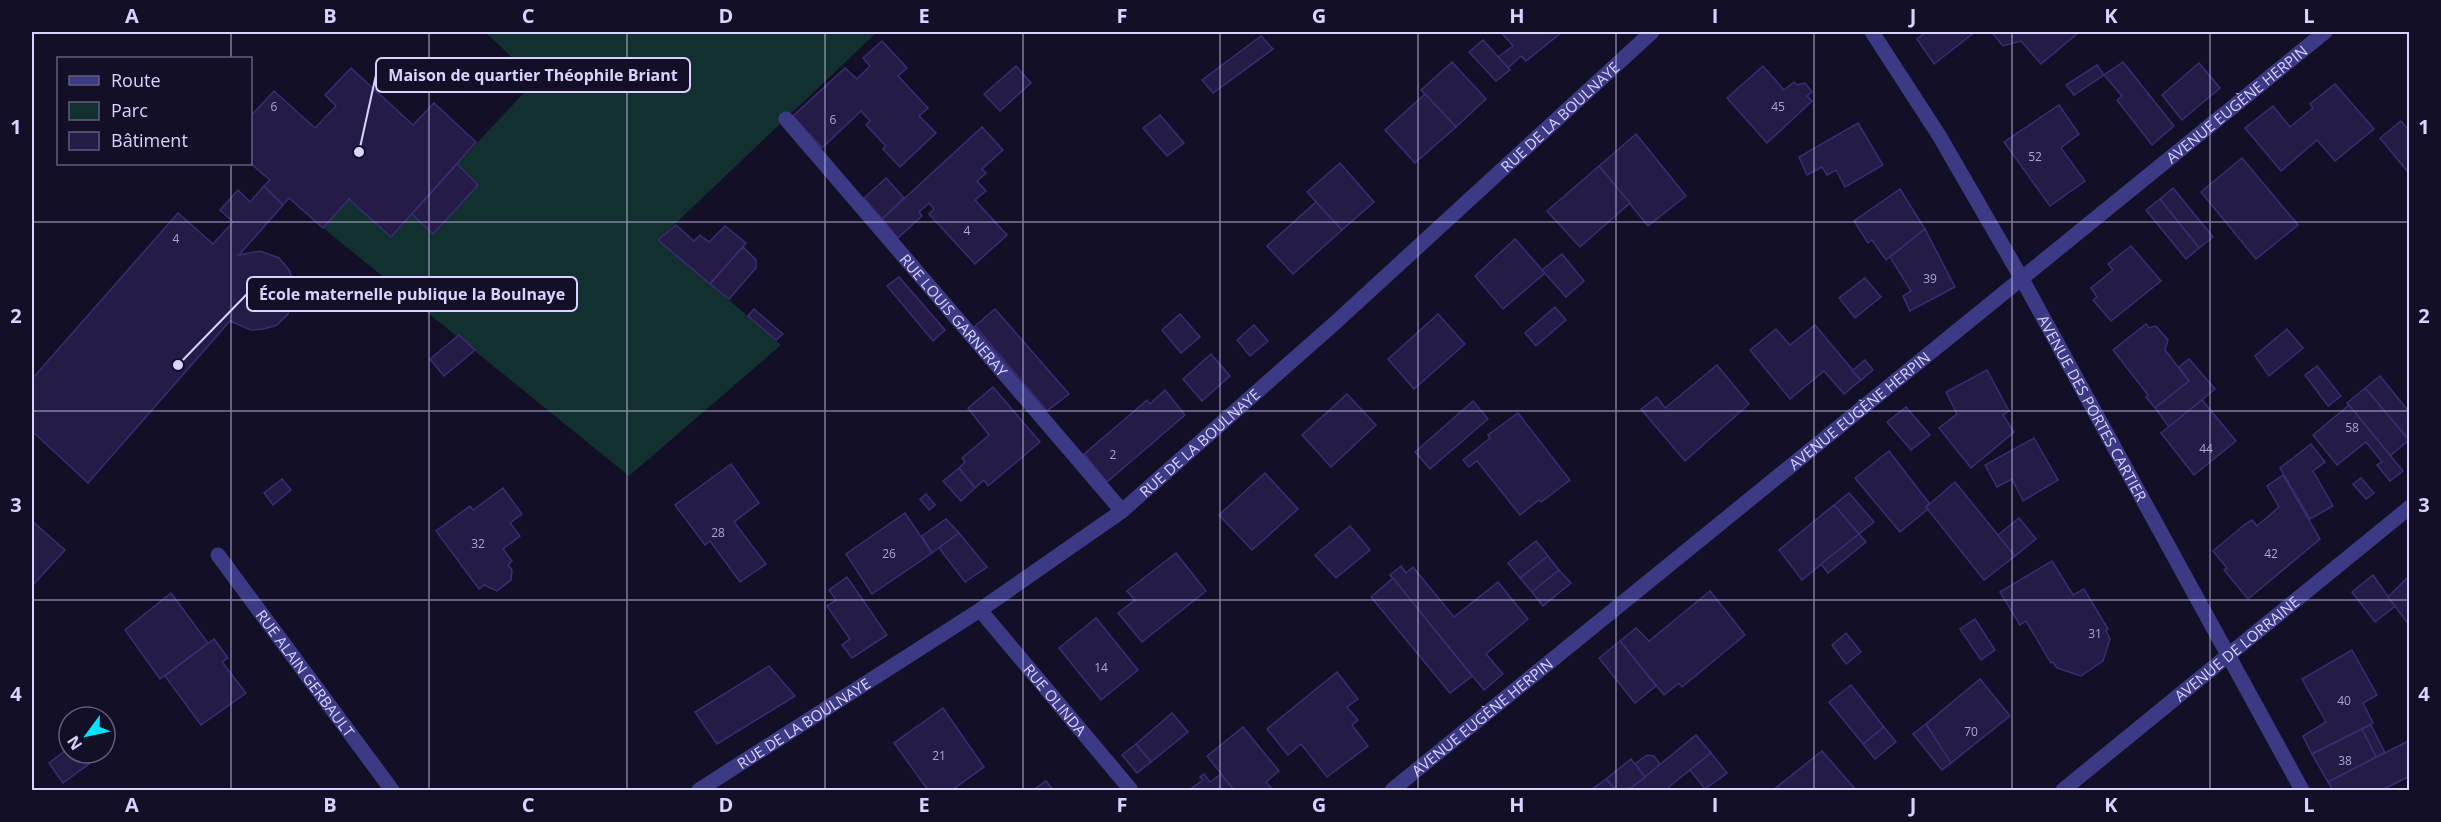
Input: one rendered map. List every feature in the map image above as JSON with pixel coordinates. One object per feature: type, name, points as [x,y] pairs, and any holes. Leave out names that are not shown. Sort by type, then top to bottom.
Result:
[{"type":"street","name":"RUE DE LA BOULNAYE","points":[[699,790],[980,610],[1122,511],[1336,322],[1652,32]]},
{"type":"street","name":"AVENUE DES PORTES CARTIER","points":[[1872,32],[1940,137],[2022,279],[2302,790]]},
{"type":"street","name":"AVENUE EUGÈNE HERPIN","points":[[1392,790],[2325,32]]},
{"type":"street","name":"RUE LOUIS GARNERAY","points":[[786,119],[1122,511]]},
{"type":"street","name":"AVENUE DE LORRAINE","points":[[2063,790],[2229,657],[2409,507]]},
{"type":"street","name":"RUE ALAIN GERBAULT","points":[[218,555],[392,790]]},
{"type":"street","name":"RUE OLINDA","points":[[980,610],[1131,790]]},
{"type":"green space","points":[[485,32],[877,32],[659,239],[781,345],[629,476],[323,228],[349,199],[391,237],[412,214],[433,234],[477,185],[457,164],[536,80]]},
{"type":"building","points":[[1501,32],[1562,32],[1526,61],[1521,56],[1508,68],[1498,57],[1513,46]]},
{"type":"building","points":[[1926,32],[1975,32],[1934,64],[1917,39]]},
{"type":"building","points":[[1994,32],[2078,33],[2041,64],[2021,41],[2003,46],[1993,34]]},
{"type":"building","points":[[1261,36],[1273,49],[1213,93],[1202,80]]},
{"type":"building","points":[[1483,40],[1510,70],[1496,81],[1469,52]]},
{"type":"building","points":[[882,41],[907,68],[898,76],[928,108],[919,116],[936,133],[900,167],[883,149],[886,146],[866,125],[870,121],[861,111],[822,148],[793,116],[845,68],[857,79],[870,66],[863,58]]},
{"type":"building","points":[[1452,62],[1486,99],[1456,127],[1421,90]]},
{"type":"building","points":[[2123,62],[2174,126],[2152,145],[2117,100],[2122,96],[2104,75]]},
{"type":"building","points":[[2199,63],[2220,88],[2182,120],[2162,95]]},
{"type":"building","points":[[2097,65],[2104,75],[2074,95],[2066,85]]},
{"type":"building","points":[[1016,66],[1031,83],[1000,111],[984,94]]},
{"type":"building","points":[[1763,66],[1784,90],[1794,82],[1797,85],[1805,83],[1812,92],[1807,96],[1812,101],[1767,143],[1727,98]]},
{"type":"building","points":[[351,68],[413,125],[434,103],[476,142],[391,237],[349,199],[323,228],[289,198],[283,205],[264,186],[270,180],[252,165],[252,115],[274,91],[315,128],[336,106],[325,95]]},
{"type":"building","points":[[2335,84],[2374,129],[2335,161],[2317,140],[2281,171],[2245,128],[2273,106],[2290,127],[2313,108],[2310,104]]},
{"type":"building","points":[[1425,94],[1456,127],[1415,163],[1385,130]]},
{"type":"building","points":[[2059,105],[2079,134],[2061,148],[2085,181],[2050,206],[2004,142]]},
{"type":"building","points":[[1160,115],[1184,143],[1167,156],[1143,128]]},
{"type":"building","points":[[2401,121],[2410,132],[2408,172],[2380,138]]},
{"type":"building","points":[[1858,123],[1883,165],[1845,187],[1836,170],[1827,175],[1822,167],[1807,175],[1799,157]]},
{"type":"building","points":[[982,127],[1003,150],[982,169],[986,173],[977,181],[986,191],[975,200],[1007,235],[975,264],[929,214],[934,209],[929,203],[919,212],[922,216],[898,238],[882,219]]},
{"type":"building","points":[[1636,134],[1686,196],[1648,226],[1599,166]]},
{"type":"building","points":[[2242,158],[2298,225],[2256,259],[2201,192]]},
{"type":"building","points":[[1340,163],[1374,202],[1342,230],[1307,192]]},
{"type":"building","points":[[457,164],[478,185],[433,234],[412,214]]},
{"type":"building","points":[[1599,166],[1630,203],[1580,247],[1547,211]]},
{"type":"building","points":[[886,178],[904,198],[882,219],[864,198]]},
{"type":"building","points":[[264,186],[283,205],[239,255],[260,251],[279,258],[289,270],[294,282],[294,299],[288,314],[277,325],[264,329],[251,330],[230,321],[88,483],[32,431],[32,379],[178,213],[213,244],[233,222],[220,210],[238,190],[250,202]]},
{"type":"building","points":[[2173,188],[2213,237],[2199,248],[2160,199]]},
{"type":"building","points":[[1900,189],[1925,229],[1886,260],[1872,240],[1868,243],[1854,221]]},
{"type":"building","points":[[2160,199],[2199,248],[2186,259],[2146,210]]},
{"type":"building","points":[[1316,202],[1342,230],[1293,274],[1267,246]]},
{"type":"building","points":[[676,225],[694,241],[700,235],[709,242],[725,226],[746,243],[710,284],[658,240]]},
{"type":"building","points":[[1925,229],[1955,287],[1910,311],[1903,296],[1911,291],[1890,257]]},
{"type":"building","points":[[1515,239],[1545,273],[1503,309],[1475,276]]},
{"type":"building","points":[[2131,246],[2161,281],[2111,321],[2093,300],[2097,297],[2091,288],[2113,270],[2108,264]]},
{"type":"building","points":[[743,247],[756,260],[756,268],[729,299],[710,284]]},
{"type":"building","points":[[1562,254],[1584,281],[1566,297],[1542,270]]},
{"type":"building","points":[[899,277],[945,330],[933,341],[887,286]]},
{"type":"building","points":[[1865,278],[1881,297],[1855,318],[1839,298]]},
{"type":"building","points":[[1555,307],[1566,320],[1536,346],[1525,333]]},
{"type":"building","points":[[754,309],[783,334],[776,340],[748,316]]},
{"type":"building","points":[[995,309],[1069,394],[1047,411],[975,326]]},
{"type":"building","points":[[1180,314],[1200,337],[1181,353],[1162,330]]},
{"type":"building","points":[[1438,314],[1465,344],[1414,389],[1388,359]]},
{"type":"building","points":[[2146,324],[2149,328],[2156,326],[2168,340],[2165,350],[2189,381],[2155,408],[2146,397],[2148,395],[2113,350]]},
{"type":"building","points":[[1254,325],[1268,341],[1250,356],[1237,340]]},
{"type":"building","points":[[1815,325],[1861,380],[1844,394],[1824,371],[1790,399],[1750,350],[1776,329],[1790,345]]},
{"type":"building","points":[[2287,329],[2303,348],[2269,376],[2255,356]]},
{"type":"building","points":[[459,335],[475,350],[444,376],[430,359]]},
{"type":"building","points":[[1211,354],[1230,376],[1202,401],[1183,379]]},
{"type":"building","points":[[2189,359],[2215,389],[2169,427],[2155,408],[2189,381],[2179,367]]},
{"type":"building","points":[[1865,360],[1873,370],[1861,380],[1852,371]]},
{"type":"building","points":[[1717,365],[1749,404],[1685,461],[1641,409],[1657,397],[1665,408]]},
{"type":"building","points":[[2317,366],[2341,396],[2328,406],[2305,375]]},
{"type":"building","points":[[1987,370],[2009,411],[2003,415],[2014,432],[1971,468],[1939,428],[1957,414],[1946,392]]},
{"type":"building","points":[[2380,376],[2410,413],[2409,440],[2365,388]]},
{"type":"building","points":[[993,387],[1040,442],[988,486],[984,480],[975,488],[959,468],[965,462],[962,458],[989,435],[968,408]]},
{"type":"building","points":[[2365,388],[2409,440],[2390,456],[2347,403]]},
{"type":"building","points":[[1165,390],[1185,415],[1107,482],[1084,454],[1147,400],[1150,404]]},
{"type":"building","points":[[1347,394],[1376,425],[1331,467],[1302,435]]},
{"type":"building","points":[[2202,400],[2236,441],[2194,475],[2161,433]]},
{"type":"building","points":[[1473,401],[1488,419],[1430,469],[1415,452]]},
{"type":"building","points":[[2349,405],[2403,471],[2390,481],[2377,465],[2382,462],[2366,442],[2337,465],[2313,435]]},
{"type":"building","points":[[1906,407],[1930,435],[1911,450],[1887,422]]},
{"type":"building","points":[[1518,413],[1570,480],[1520,515],[1477,461],[1469,467],[1463,460],[1490,438],[1488,435]]},
{"type":"building","points":[[2034,438],[2058,480],[2023,501],[2012,479],[1997,487],[1985,465]]},
{"type":"building","points":[[2311,444],[2325,462],[2313,471],[2333,506],[2310,519],[2280,468]]},
{"type":"building","points":[[1889,451],[1929,503],[1926,507],[1928,509],[1900,532],[1855,478]]},
{"type":"building","points":[[731,464],[759,503],[734,522],[766,564],[740,582],[710,541],[705,545],[675,505]]},
{"type":"building","points":[[959,468],[975,488],[961,501],[943,481]]},
{"type":"building","points":[[1265,473],[1298,509],[1252,550],[1219,515]]},
{"type":"building","points":[[2283,475],[2320,539],[2248,599],[2224,570],[2227,568],[2213,551],[2244,525],[2252,520],[2257,526],[2279,507],[2267,486]]},
{"type":"building","points":[[2361,478],[2374,493],[2366,499],[2353,484]]},
{"type":"building","points":[[282,479],[291,490],[273,505],[264,493]]},
{"type":"building","points":[[1955,482],[2015,556],[1984,580],[1926,507]]},
{"type":"building","points":[[503,488],[522,514],[510,523],[520,536],[503,549],[512,561],[508,565],[512,570],[511,580],[497,591],[484,585],[479,589],[436,531],[470,506],[473,510]]},
{"type":"building","points":[[1849,493],[1874,522],[1859,534],[1834,505]]},
{"type":"building","points":[[926,494],[935,505],[929,510],[920,499]]},
{"type":"building","points":[[1834,505],[1859,534],[1802,580],[1779,550]]},
{"type":"building","points":[[905,513],[932,553],[872,594],[846,554]]},
{"type":"building","points":[[2019,518],[2036,539],[2015,556],[1998,535]]},
{"type":"building","points":[[946,519],[959,533],[932,553],[922,536]]},
{"type":"building","points":[[32,521],[65,550],[33,585],[32,584]]},
{"type":"building","points":[[1350,526],[1370,550],[1336,578],[1315,555]]},
{"type":"building","points":[[959,533],[987,567],[965,582],[939,548]]},
{"type":"building","points":[[1859,534],[1866,542],[1828,573],[1821,564]]},
{"type":"building","points":[[1536,541],[1548,556],[1520,578],[1508,563]]},
{"type":"building","points":[[1176,553],[1206,591],[1142,642],[1118,613],[1135,600],[1127,591]]},
{"type":"building","points":[[1548,556],[1559,570],[1532,592],[1520,578]]},
{"type":"building","points":[[2052,561],[2073,595],[2084,589],[2108,629],[2106,630],[2110,639],[2103,661],[2081,676],[2057,668],[2053,662],[2051,663],[2026,621],[2020,625],[2000,592]]},
{"type":"building","points":[[1401,566],[1406,573],[1413,567],[1454,617],[1498,582],[1528,619],[1486,654],[1503,674],[1484,690],[1390,575]]},
{"type":"building","points":[[1559,570],[1571,583],[1543,606],[1532,592]]},
{"type":"building","points":[[2373,575],[2395,606],[2375,622],[2352,592]]},
{"type":"building","points":[[2410,575],[2410,626],[2388,597]]},
{"type":"building","points":[[847,577],[887,635],[852,658],[842,645],[850,639],[827,606],[836,600],[829,590]]},
{"type":"building","points":[[1393,578],[1472,676],[1450,693],[1371,597]]},
{"type":"building","points":[[1710,591],[1745,635],[1682,687],[1679,683],[1664,695],[1620,641],[1636,628],[1649,641]]},
{"type":"building","points":[[171,593],[208,643],[160,679],[125,630]]},
{"type":"building","points":[[1096,618],[1138,670],[1101,700],[1059,648]]},
{"type":"building","points":[[1975,619],[1995,650],[1981,660],[1960,629]]},
{"type":"building","points":[[1846,633],[1861,652],[1846,664],[1832,645]]},
{"type":"building","points":[[214,639],[228,658],[222,662],[246,693],[201,725],[165,676]]},
{"type":"building","points":[[1620,641],[1656,686],[1635,703],[1599,658]]},
{"type":"building","points":[[2352,650],[2377,695],[2363,703],[2373,723],[2312,754],[2303,736],[2326,722],[2302,679]]},
{"type":"building","points":[[769,666],[795,696],[717,744],[695,712]]},
{"type":"building","points":[[1337,672],[1358,699],[1347,707],[1358,720],[1352,725],[1368,746],[1327,777],[1301,744],[1288,755],[1267,729]]},
{"type":"building","points":[[1980,679],[2010,716],[1951,763],[1926,724]]},
{"type":"building","points":[[1851,685],[1884,727],[1863,744],[1829,702]]},
{"type":"building","points":[[943,708],[984,767],[952,790],[928,790],[894,743]]},
{"type":"building","points":[[1172,713],[1188,732],[1151,762],[1136,744]]},
{"type":"building","points":[[1926,724],[1951,763],[1942,770],[1913,734]]},
{"type":"building","points":[[2371,725],[2385,753],[2376,757],[2362,729]]},
{"type":"building","points":[[1243,727],[1279,771],[1266,782],[1273,790],[1234,790],[1207,756]]},
{"type":"building","points":[[1884,727],[1896,742],[1875,759],[1863,744]]},
{"type":"building","points":[[2362,729],[2376,757],[2328,782],[2312,754]]},
{"type":"building","points":[[1696,735],[1711,753],[1665,790],[1591,790],[1606,779],[1615,789],[1631,788]]},
{"type":"building","points":[[2410,740],[2410,776],[2382,790],[2333,790],[2328,782]]},
{"type":"building","points":[[1136,744],[1151,762],[1137,773],[1122,755]]},
{"type":"building","points":[[1822,751],[1856,790],[1773,790]]},
{"type":"building","points":[[1711,753],[1727,773],[1705,789],[1690,770]]},
{"type":"building","points":[[1647,755],[1654,756],[1660,764],[1645,777],[1635,764]]},
{"type":"building","points":[[57,757],[57,765],[88,765],[63,783],[49,763]]},
{"type":"building","points":[[1631,759],[1645,777],[1631,788],[1615,789],[1606,779]]},
{"type":"building","points":[[1204,774],[1210,782],[1221,774],[1234,790],[1189,790],[1203,780],[1200,777]]},
{"type":"building","points":[[1046,781],[1053,790],[1033,790]]},
{"type":"place","name":"Maison de quartier Théophile Briant","points":[[359,152]]},
{"type":"place","name":"École maternelle publique la Boulnaye","points":[[178,365]]}]
